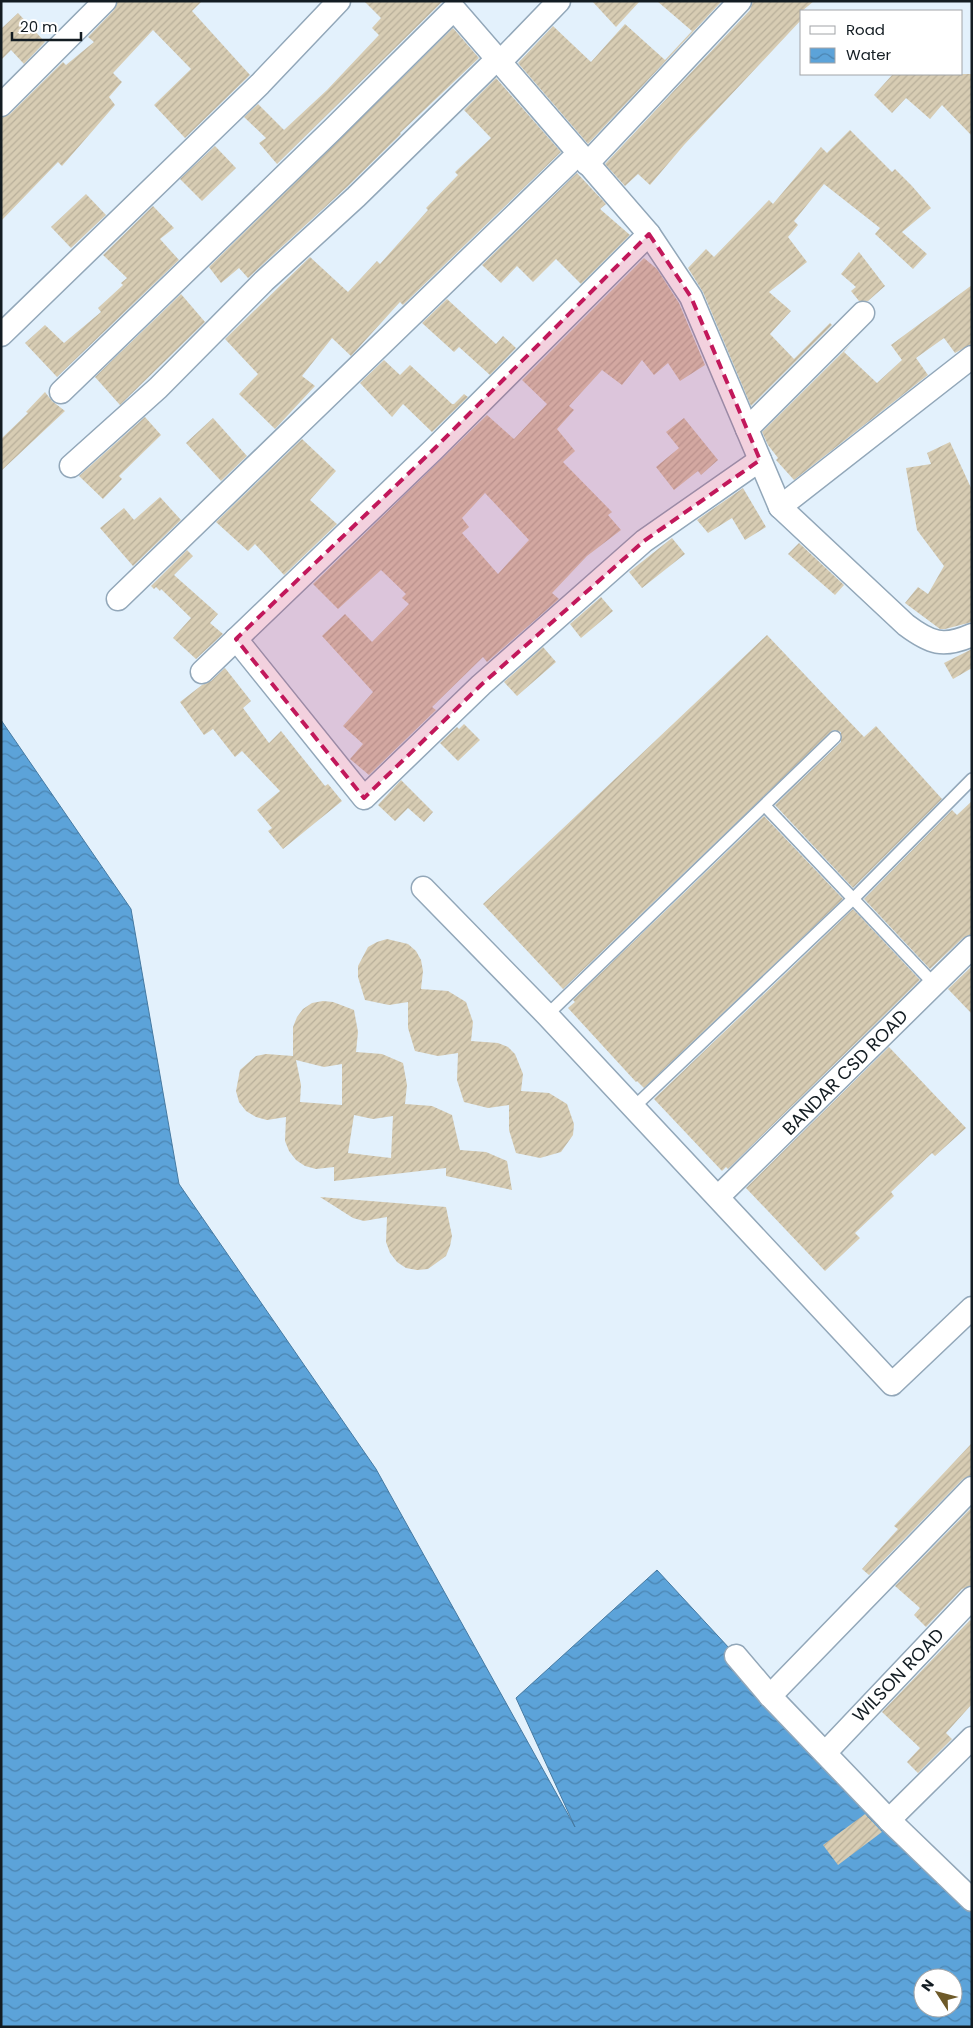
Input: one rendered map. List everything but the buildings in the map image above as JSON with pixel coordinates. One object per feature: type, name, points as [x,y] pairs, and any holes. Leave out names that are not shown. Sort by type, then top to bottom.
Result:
[{"type":"street","points":[[1,104],[105,1]]},
{"type":"street","points":[[1,335],[260,84],[339,1]]},
{"type":"street","points":[[71,466],[158,388],[264,282],[356,197],[560,1]]},
{"type":"street","points":[[118,599],[583,159],[740,1]]},
{"type":"street","points":[[61,392],[333,129],[451,5],[648,234],[691,297],[780,507],[906,625],[921,636],[938,644],[960,641],[972,635]]},
{"type":"street","points":[[202,672],[433,450],[648,234]]},
{"type":"street","points":[[747,429],[862,312]]},
{"type":"street","points":[[780,507],[972,357]]},
{"type":"street","points":[[236,639],[364,798],[481,685],[644,541],[760,460]]},
{"type":"street","points":[[423,888],[547,1016],[892,1384],[972,1308]]},
{"type":"street","name":"BANDAR CSD ROAD","points":[[718,1197],[972,947]]},
{"type":"street","points":[[770,1696],[972,1488]]},
{"type":"street","name":"WILSON ROAD","points":[[825,1753],[972,1598]]},
{"type":"street","points":[[736,1656],[770,1696],[889,1820],[969,1891]]},
{"type":"street","points":[[889,1820],[972,1738]]},
{"type":"lane","points":[[547,1016],[766,806],[835,737]]},
{"type":"lane","points":[[633,1108],[854,898],[972,779]]},
{"type":"lane","points":[[766,806],[934,984]]},
{"type":"highlighted area","points":[[649,234],[691,297],[760,460],[644,541],[481,685],[364,798],[236,639],[433,450]]},
{"type":"water","points":[[1,720],[131,909],[179,1184],[376,1469],[575,1827],[516,1698],[657,1570],[972,1911],[972,2027],[1,2027]]}]
